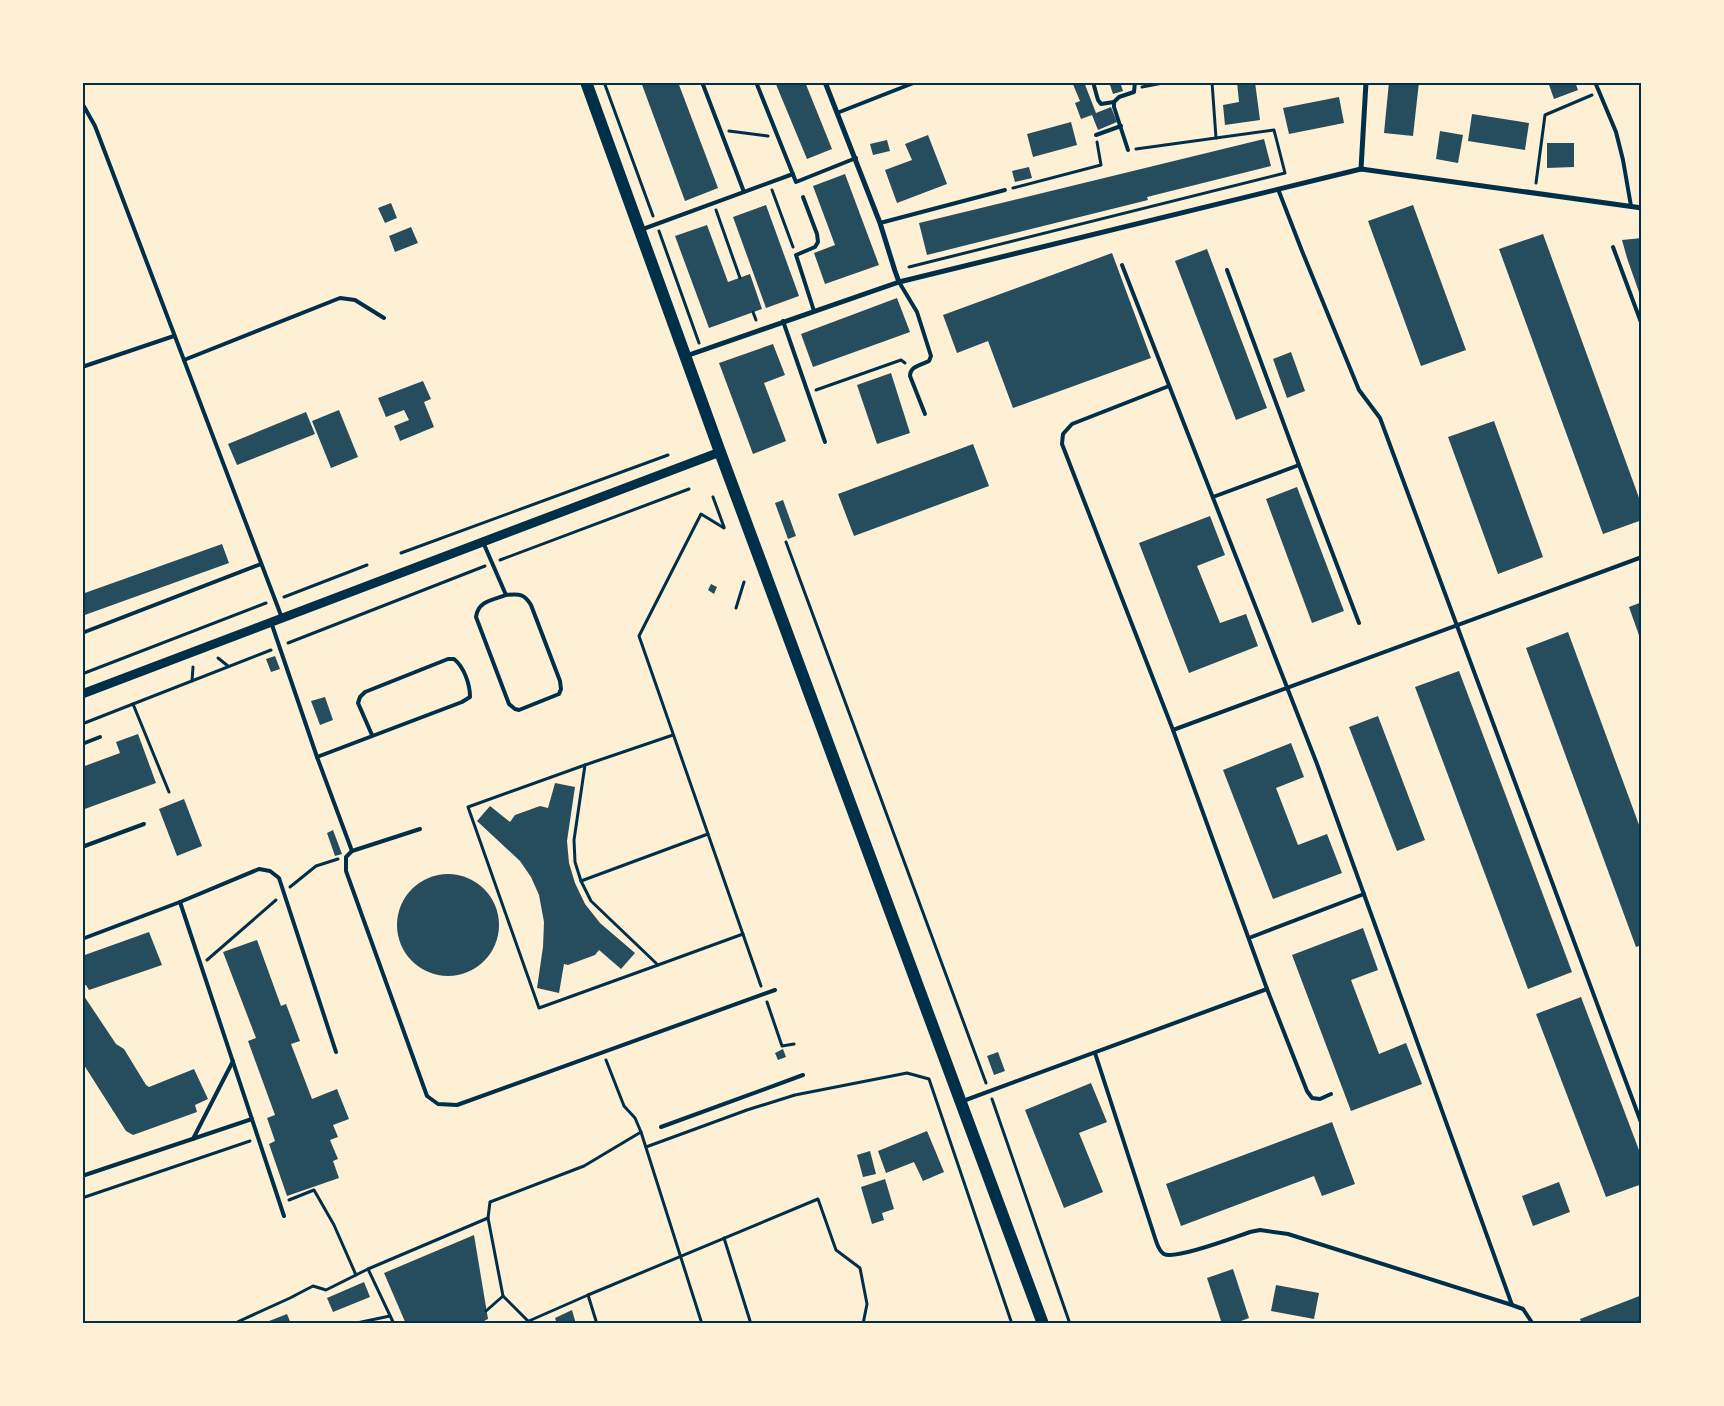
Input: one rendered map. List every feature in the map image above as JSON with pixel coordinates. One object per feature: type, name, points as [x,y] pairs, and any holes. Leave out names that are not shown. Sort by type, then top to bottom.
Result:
[{"type":"main road","points":[[586,82],[720,452],[1043,1324]]},
{"type":"street","points":[[825,82],[856,158],[899,282]]},
{"type":"street","points":[[1361,169],[1366,82]]},
{"type":"street","points":[[686,356],[899,282],[1361,169],[1642,208]]},
{"type":"street","points":[[82,694],[720,452]]},
{"type":"lane","points":[[702,82],[744,192]]},
{"type":"lane","points":[[756,82],[796,182],[856,158]]},
{"type":"lane","points":[[837,113],[916,82]]},
{"type":"lane","points":[[1093,82],[1101,104],[1114,102],[1134,92],[1134,82]]},
{"type":"lane","points":[[1595,82],[1616,132],[1631,206]]},
{"type":"lane","points":[[1114,102],[1128,150]]},
{"type":"lane","points":[[82,103],[95,126],[282,618]]},
{"type":"lane","points":[[1096,134],[1121,126]]},
{"type":"lane","points":[[640,230],[793,174]]},
{"type":"lane","points":[[1278,189],[1359,390],[1380,418],[1642,1125]]},
{"type":"lane","points":[[880,223],[1005,190]]},
{"type":"lane","points":[[803,197],[818,242],[815,247],[796,255],[814,311]]},
{"type":"lane","points":[[1613,246],[1642,324]]},
{"type":"lane","points":[[1122,265],[1288,688],[1512,1305]]},
{"type":"lane","points":[[1227,270],[1359,623]]},
{"type":"lane","points":[[899,282],[917,312],[931,356],[929,362],[912,368],[910,372],[925,414]]},
{"type":"lane","points":[[184,360],[340,298],[355,300],[384,318]]},
{"type":"lane","points":[[783,321],[825,442]]},
{"type":"lane","points":[[82,368],[174,336]]},
{"type":"lane","points":[[1169,386],[1072,424],[1063,434],[1062,444],[1173,730],[1267,988],[1308,1091],[1312,1098],[1320,1099],[1331,1094]]},
{"type":"lane","points":[[1213,498],[1299,465]]},
{"type":"lane","points":[[483,542],[506,595]]},
{"type":"lane","points":[[1173,730],[1642,557]]},
{"type":"lane","points":[[82,633],[261,564]]},
{"type":"lane","points":[[521,594],[527,598],[561,689],[559,694],[519,710],[514,709],[509,704],[476,616],[477,610],[481,605],[506,595],[521,594]]},
{"type":"lane","points":[[271,622],[317,757],[352,851]]},
{"type":"lane","points":[[317,757],[462,702],[470,697],[470,689],[460,664],[454,659],[448,659],[365,692],[360,697],[358,703],[372,735]]},
{"type":"lane","points":[[82,744],[100,737]]},
{"type":"lane","points":[[82,847],[144,824]]},
{"type":"lane","points":[[420,829],[352,851],[346,857],[346,871],[427,1096],[438,1104],[457,1105],[775,990]]},
{"type":"lane","points":[[82,939],[259,870],[270,871],[279,878],[336,1052]]},
{"type":"lane","points":[[1249,938],[1364,894]]},
{"type":"lane","points":[[180,902],[284,1216]]},
{"type":"lane","points":[[961,1102],[1267,988]]},
{"type":"lane","points":[[1095,1053],[1156,1241],[1163,1254],[1177,1255],[1250,1232],[1265,1231],[1288,1234],[1523,1309],[1533,1324]]},
{"type":"lane","points":[[193,1139],[233,1061]]},
{"type":"lane","points":[[661,1127],[804,1075]]},
{"type":"lane","points":[[82,1176],[252,1119]]},
{"type":"path","points":[[604,82],[702,350]]},
{"type":"path","points":[[1135,89],[1168,82]]},
{"type":"path","points":[[1212,82],[1216,138]]},
{"type":"path","points":[[1536,183],[1545,115],[1599,91]]},
{"type":"path","points":[[720,130],[778,137]]},
{"type":"path","points":[[895,271],[1285,173],[1274,130],[1128,150]]},
{"type":"path","points":[[1005,190],[1101,165],[1096,134]]},
{"type":"path","points":[[770,183],[796,255]]},
{"type":"path","points":[[714,203],[740,278]]},
{"type":"path","points":[[753,312],[756,320],[765,316]]},
{"type":"path","points":[[808,393],[901,360],[912,368]]},
{"type":"path","points":[[401,553],[668,456]]},
{"type":"path","points":[[82,724],[492,563],[689,489]]},
{"type":"path","points":[[713,497],[724,528],[701,514],[639,636],[782,1046],[794,1044]]},
{"type":"path","points":[[786,542],[989,1092],[1070,1324]]},
{"type":"path","points":[[82,674],[368,565]]},
{"type":"path","points":[[736,608],[744,582]]},
{"type":"path","points":[[218,658],[229,666]]},
{"type":"path","points":[[192,680],[193,667]]},
{"type":"path","points":[[133,704],[168,792]]},
{"type":"path","points":[[673,734],[468,807],[539,1008],[743,934]]},
{"type":"path","points":[[585,765],[574,840],[575,862],[581,881],[591,901],[658,965]]},
{"type":"path","points":[[581,881],[708,834]]},
{"type":"path","points":[[201,965],[316,866],[346,857]]},
{"type":"path","points":[[603,1053],[624,1106],[635,1118],[641,1132],[702,1324]]},
{"type":"path","points":[[646,1147],[747,1110],[795,1096],[907,1073],[929,1079],[1012,1324]]},
{"type":"path","points":[[528,1321],[503,1296],[488,1218],[490,1202],[584,1166],[641,1132]]},
{"type":"path","points":[[82,1198],[258,1138]]},
{"type":"path","points":[[280,1203],[314,1190],[334,1224],[356,1275]]},
{"type":"path","points":[[522,1324],[818,1199],[836,1250],[860,1268],[867,1304],[863,1324]]},
{"type":"path","points":[[233,1324],[313,1286],[326,1290],[368,1269],[488,1218]]},
{"type":"path","points":[[724,1238],[751,1324]]},
{"type":"path","points":[[368,1269],[394,1324]]},
{"type":"path","points":[[588,1295],[597,1324]]},
{"type":"path","points":[[486,1311],[503,1296]]},
{"type":"path","points":[[352,1324],[390,1316]]},
{"type":"building","points":[[641,82],[678,82],[718,188],[685,201]]},
{"type":"building","points":[[775,82],[805,82],[832,149],[807,159]]},
{"type":"building","points":[[1072,82],[1084,82],[1096,113],[1111,107],[1117,122],[1098,130],[1092,115],[1081,119],[1075,103],[1080,101]]},
{"type":"building","points":[[1109,82],[1120,82],[1123,91],[1113,94]]},
{"type":"building","points":[[1237,82],[1255,82],[1260,120],[1225,125],[1223,105],[1239,102]]},
{"type":"building","points":[[1389,82],[1419,82],[1413,136],[1384,133]]},
{"type":"building","points":[[1548,82],[1575,82],[1578,90],[1554,99]]},
{"type":"building","points":[[1339,97],[1344,123],[1289,134],[1283,108]]},
{"type":"building","points":[[1472,114],[1529,123],[1525,150],[1468,141]]},
{"type":"building","points":[[1071,122],[1077,145],[1033,157],[1027,134]]},
{"type":"building","points":[[1440,131],[1463,135],[1458,163],[1436,159]]},
{"type":"building","points":[[928,135],[947,184],[897,203],[885,170],[912,160],[905,144]]},
{"type":"building","points":[[1264,139],[1271,166],[1147,197],[1148,200],[927,255],[919,223]]},
{"type":"building","points":[[887,140],[890,151],[873,155],[870,144]]},
{"type":"building","points":[[1547,143],[1574,143],[1574,167],[1547,168]]},
{"type":"building","points":[[1029,167],[1032,178],[1015,182],[1012,171]]},
{"type":"building","points":[[845,174],[879,265],[825,284],[814,253],[835,245],[813,186]]},
{"type":"building","points":[[391,203],[397,218],[385,223],[378,208]]},
{"type":"building","points":[[766,205],[799,296],[766,308],[733,217]]},
{"type":"building","points":[[1413,205],[1466,350],[1421,366],[1368,221]]},
{"type":"building","points":[[707,225],[728,282],[750,274],[762,309],[709,328],[675,236]]},
{"type":"building","points":[[411,227],[418,243],[395,252],[389,236]]},
{"type":"building","points":[[1543,234],[1642,506],[1642,520],[1603,534],[1499,249]]},
{"type":"building","points":[[1642,238],[1642,298],[1641,298],[1622,240]]},
{"type":"building","points":[[1207,249],[1267,408],[1236,420],[1175,261]]},
{"type":"building","points":[[1112,253],[1151,358],[1013,408],[988,341],[957,353],[943,315]]},
{"type":"building","points":[[897,298],[910,332],[813,367],[801,334]]},
{"type":"building","points":[[773,344],[785,375],[764,383],[786,441],[753,454],[719,363]]},
{"type":"building","points":[[1291,352],[1305,391],[1287,398],[1273,359]]},
{"type":"building","points":[[891,373],[910,433],[877,444],[857,385]]},
{"type":"building","points":[[423,381],[431,399],[424,402],[434,427],[400,441],[394,426],[409,420],[404,410],[386,417],[378,398]]},
{"type":"building","points":[[339,410],[358,457],[331,468],[312,421]]},
{"type":"building","points":[[306,412],[315,434],[237,465],[228,444]]},
{"type":"building","points":[[1494,421],[1543,557],[1498,574],[1448,437]]},
{"type":"building","points":[[973,444],[989,486],[854,536],[838,494]]},
{"type":"building","points":[[1297,487],[1344,611],[1312,623],[1266,499]]},
{"type":"building","points":[[783,500],[796,536],[788,539],[775,503]]},
{"type":"building","points":[[1210,516],[1225,555],[1197,566],[1220,623],[1246,614],[1258,646],[1189,673],[1139,543]]},
{"type":"building","points":[[222,544],[229,563],[82,616],[82,594]]},
{"type":"building","points":[[711,584],[717,587],[714,594],[708,590]]},
{"type":"building","points":[[1642,602],[1642,641],[1641,641],[1629,607]]},
{"type":"building","points":[[1568,632],[1642,833],[1642,945],[1636,947],[1526,648]]},
{"type":"building","points":[[275,656],[280,669],[271,672],[266,659]]},
{"type":"building","points":[[1459,671],[1572,972],[1528,989],[1415,687]]},
{"type":"building","points":[[325,697],[333,720],[320,725],[311,701]]},
{"type":"building","points":[[1378,716],[1425,840],[1397,851],[1349,727]]},
{"type":"building","points":[[138,734],[156,783],[82,810],[82,767],[120,753],[116,742]]},
{"type":"building","points":[[1291,743],[1304,777],[1276,788],[1298,845],[1327,834],[1342,873],[1273,899],[1223,770]]},
{"type":"building","points":[[555,783],[575,787],[567,841],[569,863],[575,883],[585,904],[600,923],[635,953],[621,969],[599,950],[595,955],[568,965],[564,964],[559,993],[537,988],[543,947],[544,922],[539,895],[531,877],[520,861],[477,821],[490,806],[510,822],[515,815],[540,806],[548,808]]},
{"type":"building","points":[[184,799],[202,846],[177,856],[159,809]]},
{"type":"building","points":[[333,830],[342,854],[335,856],[327,833]]},
{"type":"building","points":[[448,874],[458,875],[477,882],[491,896],[498,915],[498,935],[491,954],[477,968],[458,975],[448,976],[438,975],[419,968],[405,954],[398,935],[397,925],[398,915],[405,896],[419,882],[438,875]]},
{"type":"building","points":[[1363,928],[1378,970],[1351,980],[1379,1054],[1406,1043],[1422,1084],[1351,1111],[1292,955]]},
{"type":"building","points":[[149,932],[162,965],[89,990],[86,985],[82,986],[82,956]]},
{"type":"building","points":[[257,940],[281,1006],[286,1004],[300,1041],[291,1044],[312,1099],[337,1089],[349,1119],[333,1125],[338,1137],[330,1140],[338,1159],[333,1161],[339,1178],[287,1196],[269,1144],[275,1141],[267,1118],[275,1115],[248,1041],[256,1038],[223,952]]},
{"type":"building","points":[[84,996],[116,1044],[124,1049],[149,1087],[194,1069],[208,1099],[195,1105],[197,1112],[133,1135],[126,1131],[82,1062],[82,997]]},
{"type":"building","points":[[1581,997],[1642,1158],[1642,1184],[1606,1197],[1536,1014]]},
{"type":"building","points":[[783,1049],[786,1057],[778,1060],[775,1053]]},
{"type":"building","points":[[998,1052],[1005,1071],[994,1075],[987,1056]]},
{"type":"building","points":[[1091,1083],[1107,1122],[1079,1133],[1103,1192],[1064,1208],[1025,1110]]},
{"type":"building","points":[[1332,1122],[1355,1184],[1322,1196],[1314,1176],[1181,1226],[1166,1184]]},
{"type":"building","points":[[927,1131],[944,1172],[923,1181],[914,1162],[886,1173],[878,1151]]},
{"type":"building","points":[[870,1151],[876,1174],[863,1177],[857,1155]]},
{"type":"building","points":[[885,1179],[894,1209],[882,1213],[884,1220],[872,1224],[861,1187]]},
{"type":"building","points":[[1559,1182],[1570,1212],[1533,1226],[1522,1196]]},
{"type":"building","points":[[474,1235],[488,1319],[478,1324],[406,1324],[384,1273]]},
{"type":"building","points":[[1233,1269],[1249,1318],[1233,1324],[1222,1324],[1207,1278]]},
{"type":"building","points":[[364,1282],[370,1297],[333,1312],[327,1298]]},
{"type":"building","points":[[1276,1285],[1319,1293],[1314,1319],[1271,1311]]},
{"type":"building","points":[[1642,1295],[1642,1324],[1582,1324],[1580,1319]]},
{"type":"building","points":[[572,1310],[576,1324],[557,1324],[555,1318]]},
{"type":"building","points":[[287,1314],[291,1324],[264,1324],[264,1323]]}]
